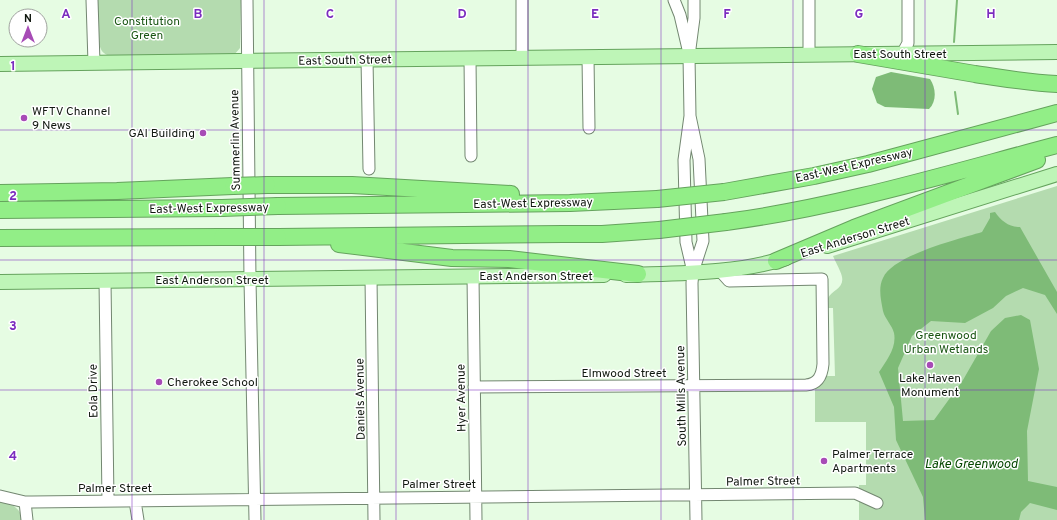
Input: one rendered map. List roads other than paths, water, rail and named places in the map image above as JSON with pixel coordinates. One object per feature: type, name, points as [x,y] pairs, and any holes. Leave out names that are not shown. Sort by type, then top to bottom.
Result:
[{"type":"highway","points":[[858,54],[1002,78],[1043,84],[1057,84]]},
{"type":"highway","name":"East-West Expressway","points":[[0,210],[570,203],[657,200],[724,192],[814,176],[868,164],[1057,113]]},
{"type":"highway","points":[[0,238],[602,234],[659,230],[769,216],[861,197],[1057,145]]},
{"type":"highway","points":[[776,262],[854,228],[1057,152]]},
{"type":"highway","points":[[0,193],[117,191],[267,185],[352,185],[508,194],[570,203]]},
{"type":"highway","points":[[278,237],[452,258],[509,259],[638,274]]},
{"type":"main road","name":"East South Street","points":[[0,64],[743,56],[809,48],[858,54],[1057,52]]},
{"type":"main road","name":"East Anderson Street","points":[[0,282],[250,280],[371,277],[589,276],[720,271],[776,262],[1057,174]]},
{"type":"street","points":[[92,0],[94,63]]},
{"type":"street","name":"Summerlin Avenue","points":[[247,0],[250,280],[255,520]]},
{"type":"street","points":[[522,0],[522,58]]},
{"type":"street","points":[[674,0],[680,15],[689,56]]},
{"type":"street","name":"South Mills Avenue","points":[[694,0],[694,18],[689,56],[690,116],[684,160],[686,242],[693,272],[696,520]]},
{"type":"street","points":[[809,0],[809,48]]},
{"type":"street","points":[[902,54],[908,42],[908,0]]},
{"type":"street","points":[[588,57],[589,128]]},
{"type":"street","points":[[470,58],[471,156]]},
{"type":"street","points":[[367,59],[368,169]]},
{"type":"street","name":"South Mills Avenue","points":[[690,116],[699,160],[702,241],[693,272]]},
{"type":"street","name":"Elmwood Street","points":[[474,387],[806,385],[811,384],[820,377],[823,364],[822,279],[729,281],[720,271]]},
{"type":"street","name":"Hyer Avenue","points":[[473,276],[476,520]]},
{"type":"street","name":"Daniels Avenue","points":[[371,277],[374,520]]},
{"type":"street","name":"Eola Drive","points":[[105,281],[108,501]]},
{"type":"street","name":"Palmer Street","points":[[0,496],[25,502],[855,493],[877,503]]},
{"type":"street","points":[[135,501],[138,520]]},
{"type":"street","points":[[25,502],[27,520]]},
{"type":"water","points":[[891,72],[930,79],[934,86],[935,94],[932,106],[929,109],[885,107],[877,103],[872,89],[876,77]]},
{"type":"water","name":"Lake Greenwood","points":[[995,212],[1006,223],[1012,226],[1020,227],[1057,292],[1057,314],[1045,295],[1023,288],[1006,296],[993,308],[965,323],[931,321],[912,336],[898,368],[903,421],[934,420],[963,380],[991,331],[1005,318],[1021,315],[1030,320],[1039,369],[1027,431],[1028,481],[1057,487],[1057,510],[1030,503],[1021,512],[1019,520],[925,520],[923,497],[896,440],[894,407],[879,372],[890,354],[895,339],[893,330],[883,311],[880,294],[881,282],[889,270],[899,262],[913,255],[982,232],[990,218],[990,213]]},
{"type":"waterway","points":[[954,42],[957,0]]},
{"type":"waterway","points":[[955,92],[958,114]]},
{"type":"place","name":"WFTV Channel 9 News","points":[[24,118]]},
{"type":"place","name":"GAI Building","points":[[203,133]]},
{"type":"place","name":"Lake Haven Monument","points":[[930,365]]},
{"type":"place","name":"Cherokee School","points":[[159,382]]},
{"type":"place","name":"Palmer Terrace Apartments","points":[[824,461]]},
{"type":"park label","name":"Constitution Green","points":[[147,28]]},
{"type":"park label","name":"Greenwood Urban Wetlands","points":[[946,342]]}]
